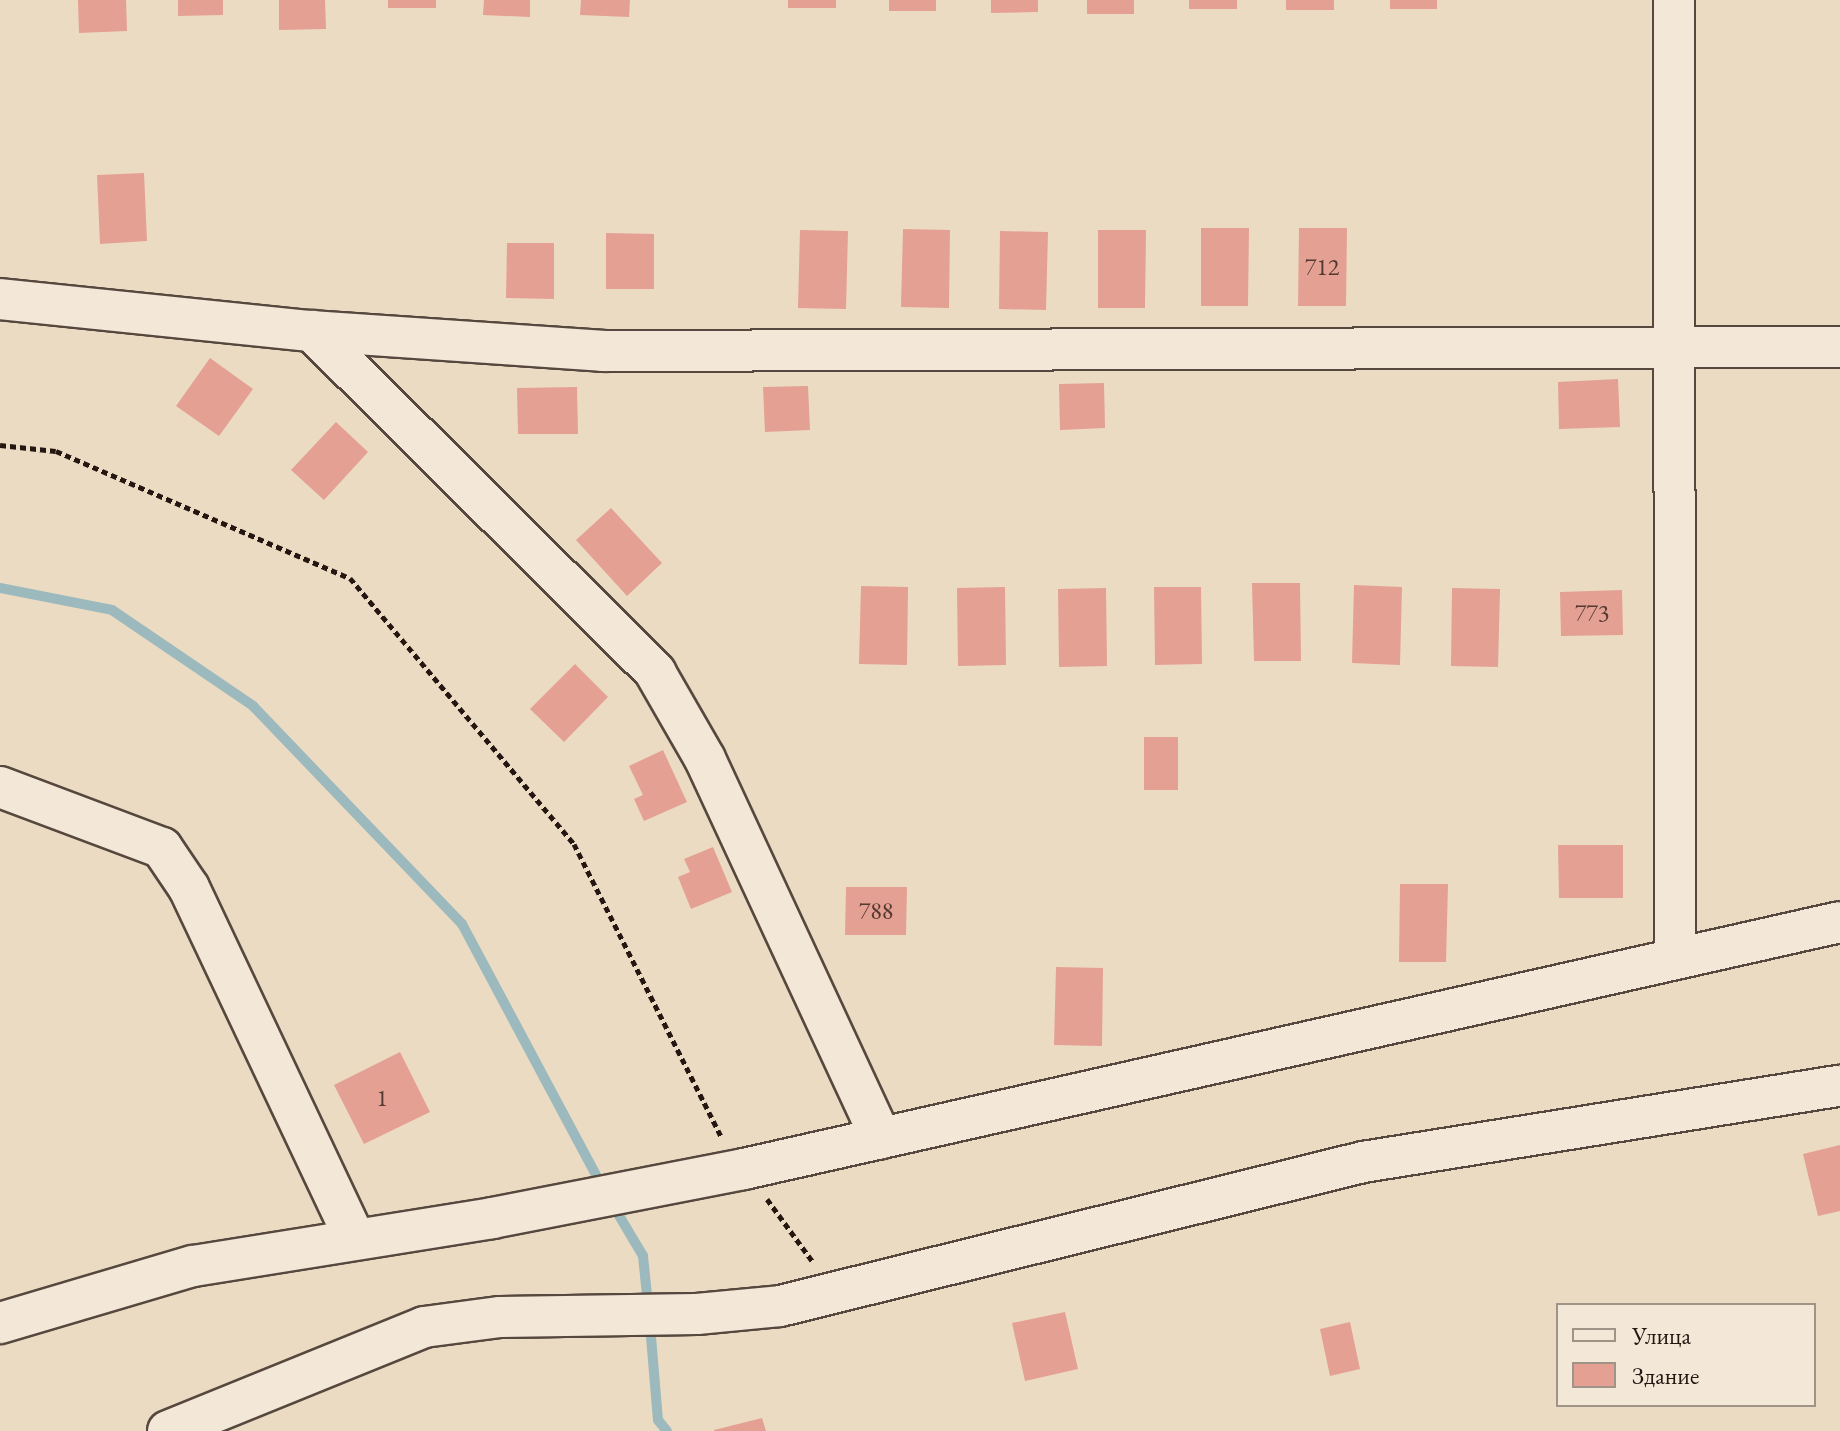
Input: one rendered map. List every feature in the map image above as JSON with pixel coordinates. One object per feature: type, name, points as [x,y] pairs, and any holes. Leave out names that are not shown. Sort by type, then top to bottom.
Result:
[{"type":"street","points":[[1674,0],[1677,348],[1675,959]]},
{"type":"street","points":[[0,299],[312,331],[603,351],[1840,347]]},
{"type":"street","points":[[312,331],[655,672],[705,759],[881,1138]]},
{"type":"street","points":[[0,787],[162,848],[189,888],[354,1237]]},
{"type":"street","points":[[0,1323],[193,1266],[744,1169],[1840,922]]},
{"type":"street","points":[[168,1431],[424,1327],[500,1317],[649,1315],[780,1306],[1363,1162],[1840,1086]]},
{"type":"path","points":[[0,445],[56,451],[350,578],[574,844],[723,1141],[837,1294]]},
{"type":"building","points":[[78,0],[126,0],[127,31],[79,33]]},
{"type":"building","points":[[178,0],[223,0],[223,15],[178,16]]},
{"type":"building","points":[[279,0],[325,0],[326,29],[279,30]]},
{"type":"building","points":[[388,0],[436,0],[436,8],[388,8]]},
{"type":"building","points":[[484,0],[530,0],[530,17],[483,15]]},
{"type":"building","points":[[581,0],[630,0],[629,17],[580,15]]},
{"type":"building","points":[[788,0],[836,0],[836,8],[788,8]]},
{"type":"building","points":[[889,0],[936,0],[936,11],[889,11]]},
{"type":"building","points":[[991,0],[1038,0],[1038,12],[991,13]]},
{"type":"building","points":[[1087,0],[1134,0],[1134,14],[1087,14]]},
{"type":"building","points":[[1189,0],[1237,0],[1237,9],[1189,9]]},
{"type":"building","points":[[1286,0],[1334,0],[1334,10],[1286,10]]},
{"type":"building","points":[[1390,0],[1437,0],[1437,9],[1390,9]]},
{"type":"building","points":[[144,173],[147,241],[100,244],[97,175]]},
{"type":"building","points":[[1201,228],[1249,228],[1248,306],[1201,306]]},
{"type":"building","points":[[1299,228],[1347,228],[1346,306],[1298,306]]},
{"type":"building","points":[[903,229],[950,230],[949,308],[901,307]]},
{"type":"building","points":[[800,230],[848,231],[846,309],[798,308]]},
{"type":"building","points":[[1098,230],[1146,230],[1145,308],[1098,308]]},
{"type":"building","points":[[1000,231],[1048,232],[1046,310],[999,309]]},
{"type":"building","points":[[606,233],[654,234],[654,289],[606,289]]},
{"type":"building","points":[[507,243],[554,243],[554,299],[506,298]]},
{"type":"building","points":[[210,358],[253,389],[219,436],[176,406]]},
{"type":"building","points":[[1618,379],[1620,427],[1559,429],[1558,382]]},
{"type":"building","points":[[1104,383],[1105,428],[1060,430],[1059,384]]},
{"type":"building","points":[[808,386],[810,430],[765,432],[763,387]]},
{"type":"building","points":[[577,387],[578,434],[518,434],[517,388]]},
{"type":"building","points":[[336,422],[368,452],[324,500],[291,470]]},
{"type":"building","points":[[611,508],[662,563],[627,596],[576,540]]},
{"type":"building","points":[[1252,583],[1300,583],[1301,661],[1254,661]]},
{"type":"building","points":[[1354,585],[1402,587],[1400,665],[1352,663]]},
{"type":"building","points":[[861,586],[908,587],[907,665],[859,664]]},
{"type":"building","points":[[1005,587],[1006,665],[958,666],[957,588]]},
{"type":"building","points":[[1154,587],[1201,587],[1202,664],[1155,665]]},
{"type":"building","points":[[1106,588],[1107,666],[1059,667],[1058,589]]},
{"type":"building","points":[[1452,588],[1500,589],[1498,667],[1451,666]]},
{"type":"building","points":[[1622,590],[1623,635],[1561,636],[1560,592]]},
{"type":"building","points":[[575,664],[608,697],[564,742],[530,709]]},
{"type":"building","points":[[1144,737],[1178,737],[1178,790],[1144,790]]},
{"type":"building","points":[[663,750],[687,802],[644,821],[634,799],[643,795],[629,766]]},
{"type":"building","points":[[1558,845],[1623,845],[1623,898],[1559,898]]},
{"type":"building","points":[[713,847],[732,892],[691,909],[678,877],[690,872],[684,859]]},
{"type":"building","points":[[1400,884],[1448,884],[1446,962],[1399,962]]},
{"type":"building","points":[[846,887],[907,887],[906,935],[845,935]]},
{"type":"building","points":[[1056,967],[1103,968],[1102,1046],[1054,1045]]},
{"type":"building","points":[[400,1052],[430,1112],[364,1144],[334,1085]]},
{"type":"building","points":[[1840,1145],[1840,1211],[1818,1216],[1803,1154]]},
{"type":"building","points":[[1065,1312],[1078,1369],[1025,1381],[1012,1323]]},
{"type":"building","points":[[1350,1322],[1360,1369],[1330,1376],[1320,1329]]},
{"type":"building","points":[[762,1418],[766,1431],[714,1431],[714,1430]]},
{"type":"waterway","points":[[0,588],[112,610],[253,706],[462,924],[603,1188]]},
{"type":"waterway","points":[[611,1202],[643,1256],[648,1305]]},
{"type":"waterway","points":[[650,1325],[658,1420],[667,1431]]}]
